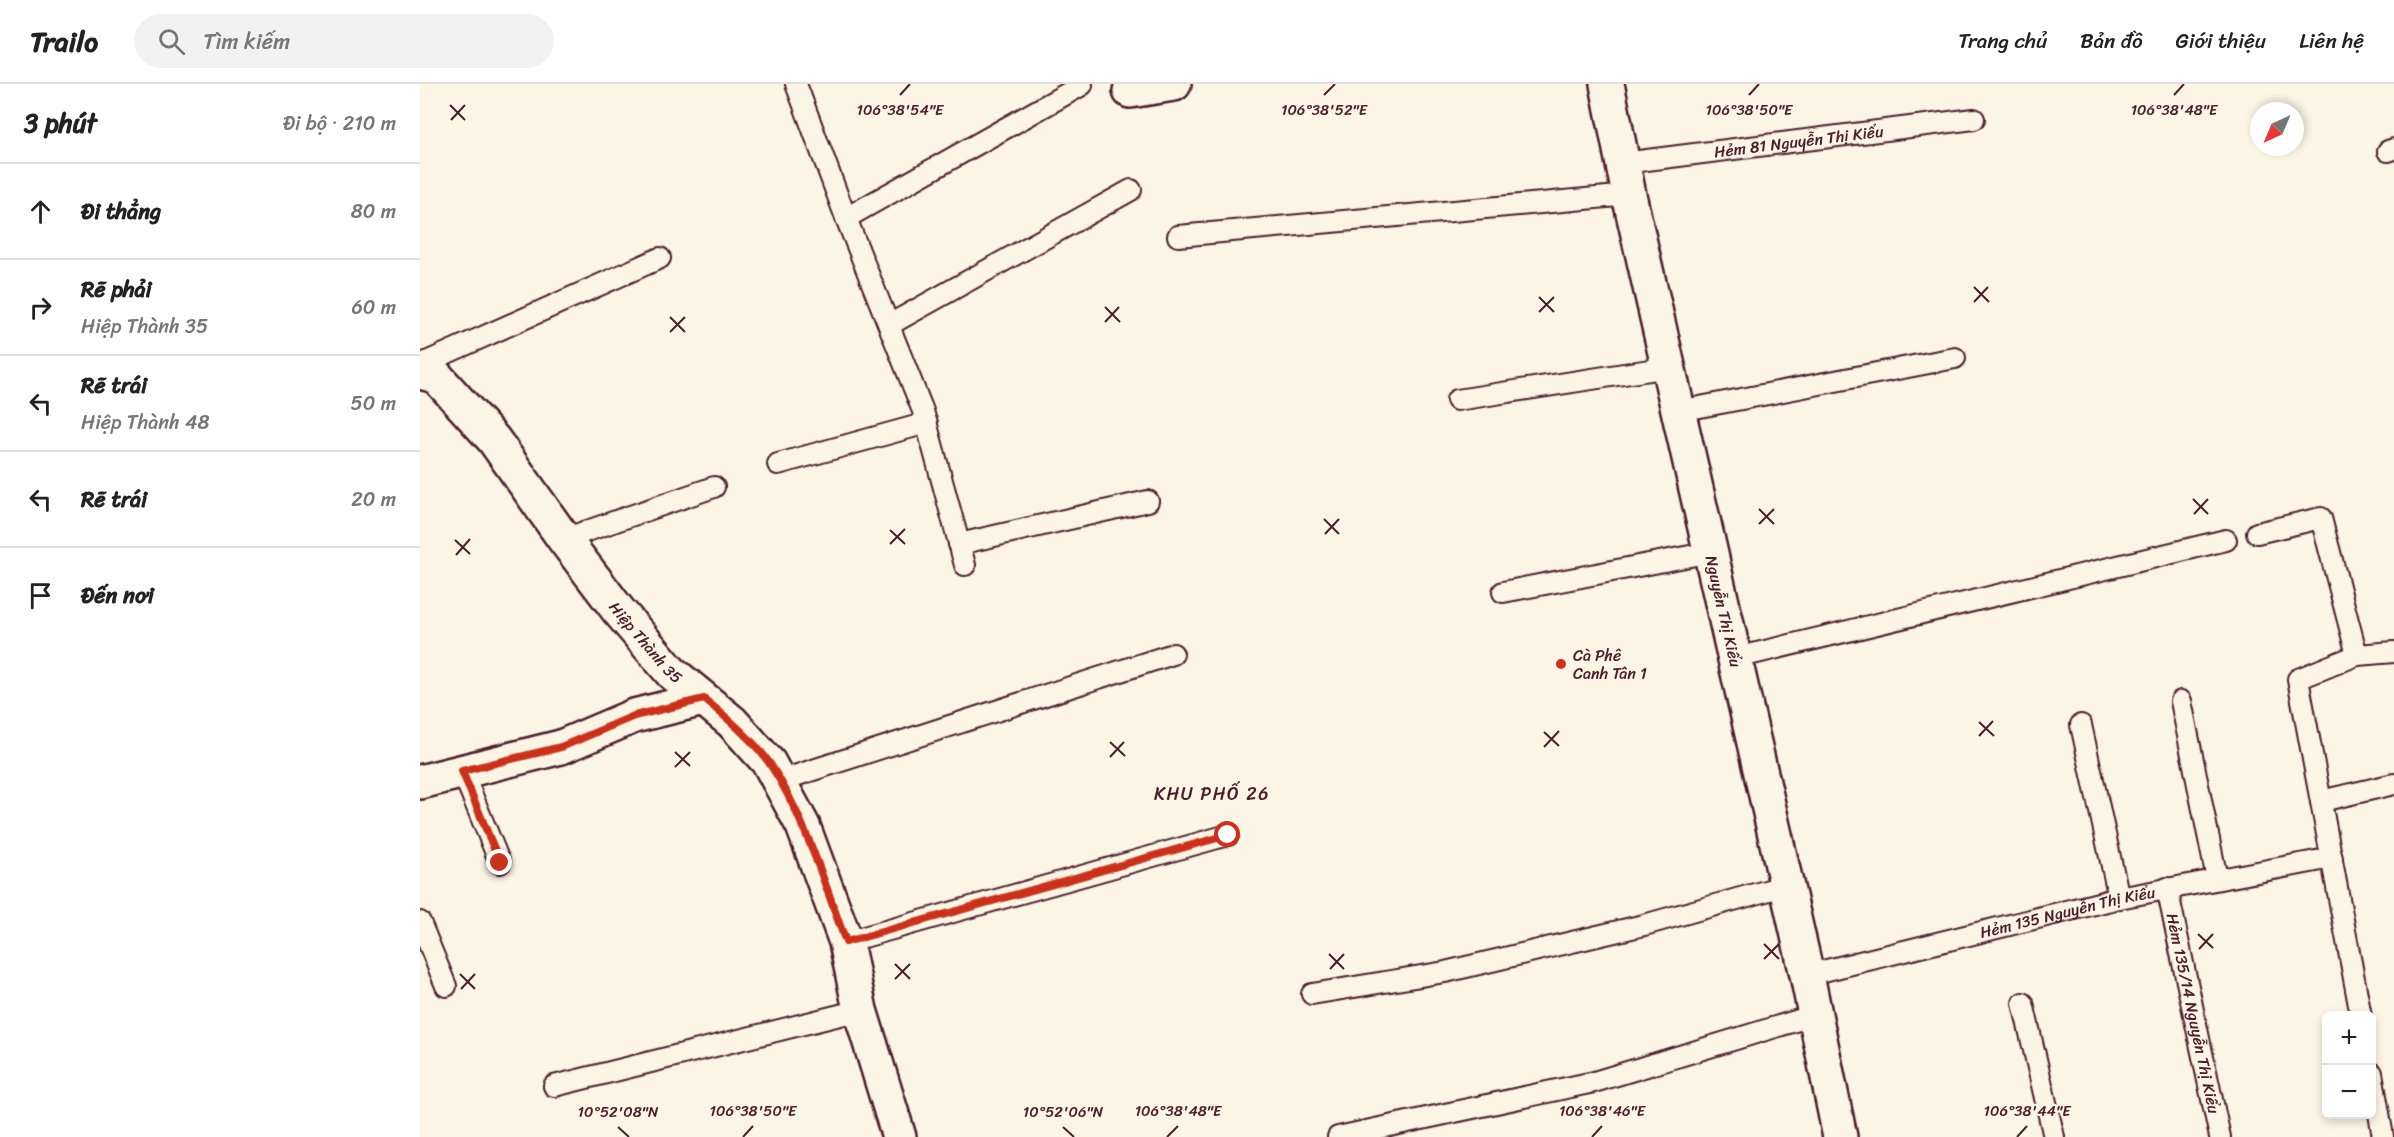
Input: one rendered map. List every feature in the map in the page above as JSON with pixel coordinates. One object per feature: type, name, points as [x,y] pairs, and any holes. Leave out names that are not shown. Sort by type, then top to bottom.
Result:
[{"type":"street","points":[[1130,90],[1174,84]]},
{"type":"street","name":"Nguyễn Thị Kiểu","points":[[1607,84],[1629,195],[1807,975],[1840,1137]]},
{"type":"street","name":"Hiệp Thành 35","points":[[420,372],[436,376],[494,440],[618,610],[671,672],[732,722],[769,763],[803,826],[846,942],[860,1010],[899,1137]]},
{"type":"street","points":[[420,782],[561,747],[634,716],[704,699]]},
{"type":"lane","points":[[796,84],[927,423],[965,565]]},
{"type":"lane","points":[[846,218],[1082,85]]},
{"type":"lane","name":"Hẻm 81 Nguyễn Thị Kiểu","points":[[1623,163],[1974,119]]},
{"type":"lane","points":[[889,325],[1131,190]]},
{"type":"lane","points":[[1178,236],[1629,195]]},
{"type":"lane","points":[[420,365],[660,258]]},
{"type":"lane","points":[[1679,411],[1955,358]]},
{"type":"lane","points":[[1456,400],[1669,367]]},
{"type":"lane","points":[[778,464],[927,423]]},
{"type":"lane","points":[[564,539],[714,487]]},
{"type":"lane","points":[[959,544],[1148,501]]},
{"type":"lane","points":[[2257,533],[2321,518],[2357,655]]},
{"type":"lane","points":[[1736,658],[2226,540]]},
{"type":"lane","points":[[1503,592],[1711,552]]},
{"type":"lane","points":[[2360,1011],[2298,679],[2357,655],[2394,652]]},
{"type":"lane","points":[[779,781],[1173,654]]},
{"type":"lane","points":[[2181,701],[2217,879]]},
{"type":"lane","points":[[2081,724],[2120,898]]},
{"type":"lane","points":[[462,771],[500,863]]},
{"type":"lane","points":[[2321,801],[2394,784]]},
{"type":"lane","points":[[846,942],[1228,835]]},
{"type":"lane","name":"Hẻm 135 Nguyễn Thị Kiểu","points":[[1807,975],[2120,898],[2332,858]]},
{"type":"lane","points":[[1312,994],[1445,972],[1644,925],[1787,885]]},
{"type":"lane","name":"Hẻm 135/14 Nguyễn Thị Kiểu","points":[[2167,888],[2220,1137]]},
{"type":"lane","points":[[420,922],[446,986]]},
{"type":"lane","points":[[2022,1003],[2054,1137]]},
{"type":"lane","points":[[554,1086],[860,1010]]},
{"type":"lane","points":[[1338,1137],[1594,1083],[1815,1015]]},
{"type":"lane","points":[[2376,1087],[2386,1123]]},
{"type":"place","name":"Cà Phê Canh Tân 1","points":[[1561,664]]},
{"type":"district","name":"KHU PHỐ 26","points":[[1212,794]]},
{"type":"route","points":[[500,863],[462,771],[561,747],[634,716],[704,699],[732,722],[769,763],[803,826],[846,942],[1228,835]]}]
